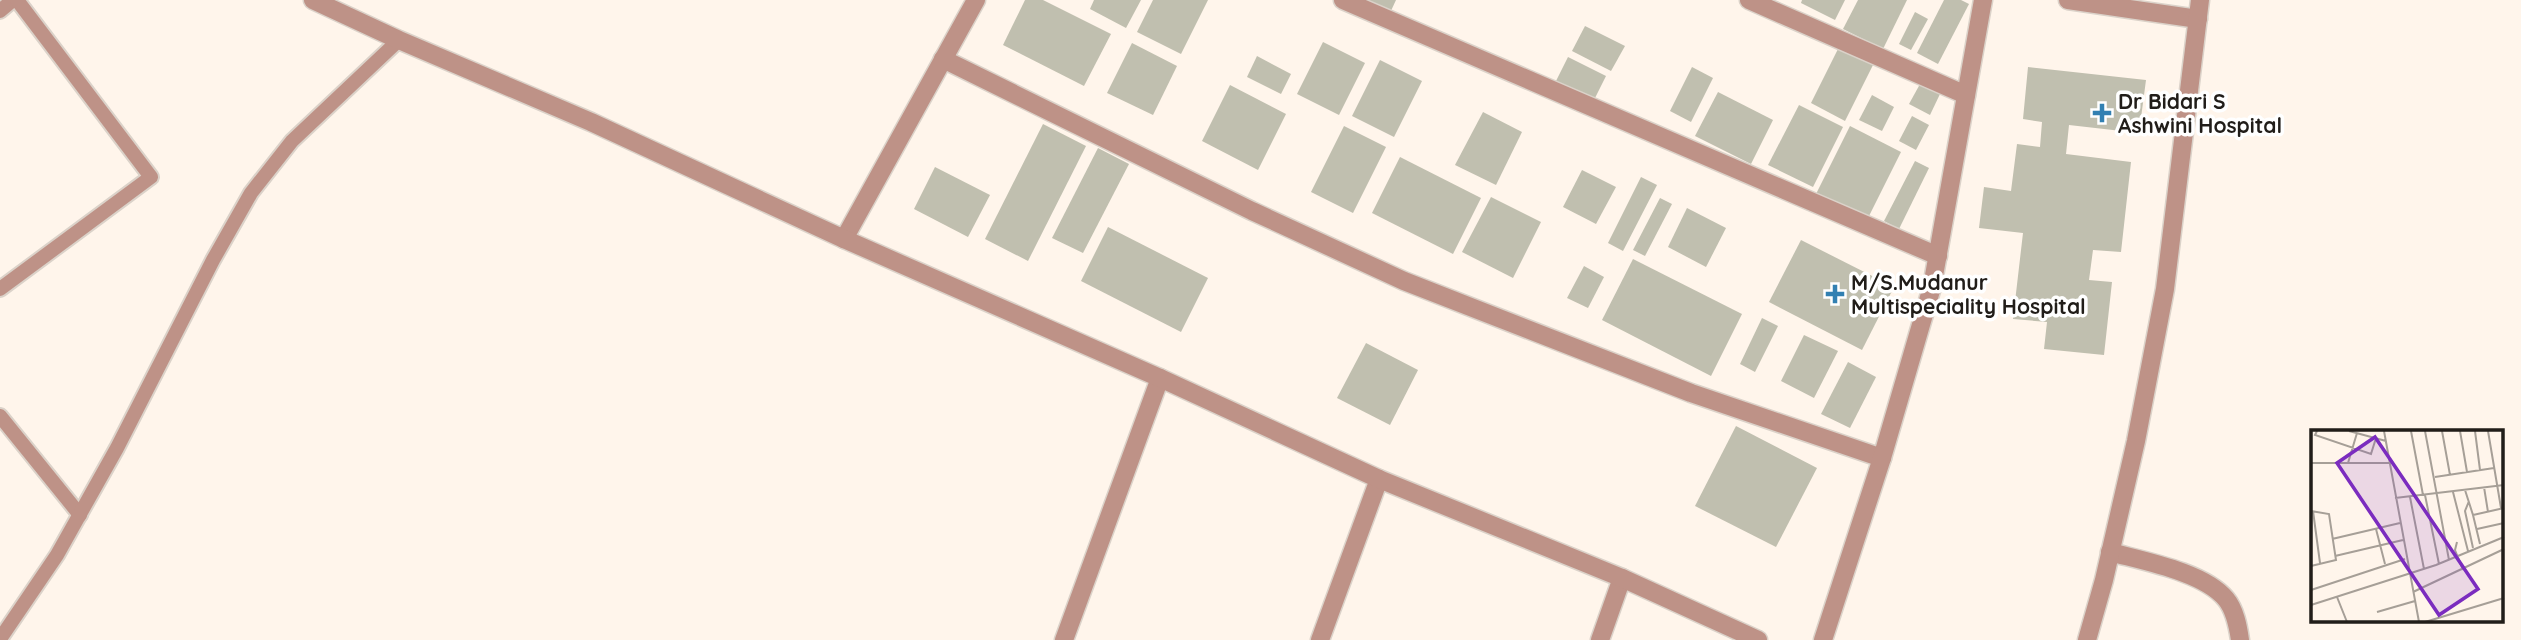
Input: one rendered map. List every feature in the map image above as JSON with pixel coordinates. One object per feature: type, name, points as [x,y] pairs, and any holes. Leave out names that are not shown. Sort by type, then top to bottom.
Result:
[{"type":"street","points":[[313,0],[591,122],[844,239],[1160,378],[1379,479],[1622,578],[1758,640]]},
{"type":"street","points":[[844,239],[976,0]]},
{"type":"street","points":[[1343,0],[1938,256]]},
{"type":"street","points":[[1749,0],[1966,95]]},
{"type":"street","points":[[1823,640],[1882,458],[1932,287],[1983,0]]},
{"type":"street","points":[[2068,0],[2198,19]]},
{"type":"street","points":[[2087,640],[2136,441],[2165,289],[2200,0]]},
{"type":"street","points":[[943,59],[1251,211],[1404,281],[1690,393],[1882,458]]},
{"type":"street","points":[[1064,640],[1160,378]]},
{"type":"street","points":[[1320,640],[1379,479]]},
{"type":"street","points":[[2110,552],[2175,570],[2201,581],[2226,599],[2238,624],[2240,640]]},
{"type":"street","points":[[1600,640],[1622,578]]},
{"type":"lane","points":[[0,11],[15,0],[151,177],[0,289]]},
{"type":"lane","points":[[0,639],[57,555],[80,515],[213,260],[251,193],[292,141],[399,40]]},
{"type":"lane","points":[[0,416],[80,515]]},
{"type":"building","points":[[1025,0],[1043,0],[1111,34],[1084,86],[1003,45]]},
{"type":"building","points":[[1094,0],[1141,0],[1126,28],[1090,9]]},
{"type":"building","points":[[1153,0],[1208,0],[1181,54],[1137,32]]},
{"type":"building","points":[[1364,0],[1396,0],[1390,13]]},
{"type":"building","points":[[1802,0],[1845,0],[1835,20],[1801,3]]},
{"type":"building","points":[[1858,0],[1907,0],[1883,49],[1843,29]]},
{"type":"building","points":[[1944,0],[1961,0],[1969,4],[1938,64],[1917,53]]},
{"type":"building","points":[[1915,12],[1928,19],[1911,50],[1899,44]]},
{"type":"building","points":[[1585,26],[1625,46],[1611,71],[1572,51]]},
{"type":"building","points":[[1323,42],[1365,63],[1339,115],[1297,94]]},
{"type":"building","points":[[1132,43],[1177,66],[1153,115],[1107,93]]},
{"type":"building","points":[[1840,45],[1874,63],[1845,121],[1811,103]]},
{"type":"building","points":[[1257,56],[1291,74],[1281,94],[1247,77]]},
{"type":"building","points":[[1568,57],[1606,76],[1594,100],[1556,81]]},
{"type":"building","points":[[1380,60],[1422,81],[1394,137],[1352,116]]},
{"type":"building","points":[[1692,67],[1713,78],[1691,122],[1670,111]]},
{"type":"building","points":[[2028,67],[2146,80],[2139,133],[2069,125],[2066,154],[2131,162],[2121,252],[2093,250],[2089,280],[2112,282],[2104,355],[2044,349],[2047,322],[2013,319],[2023,233],[1979,228],[1984,187],[2011,191],[2017,144],[2040,147],[2042,122],[2023,119]]},
{"type":"building","points":[[1920,84],[1940,94],[1930,115],[1909,104]]},
{"type":"building","points":[[1230,85],[1286,114],[1258,170],[1202,141]]},
{"type":"building","points":[[1718,92],[1773,120],[1751,164],[1695,136]]},
{"type":"building","points":[[1872,95],[1894,107],[1882,131],[1859,120]]},
{"type":"building","points":[[1799,105],[1843,127],[1813,187],[1768,165]]},
{"type":"building","points":[[1483,112],[1522,132],[1496,185],[1455,165]]},
{"type":"building","points":[[1912,116],[1929,125],[1916,150],[1899,141]]},
{"type":"building","points":[[1043,124],[1086,146],[1028,261],[985,239]]},
{"type":"building","points":[[1344,126],[1386,147],[1353,213],[1311,192]]},
{"type":"building","points":[[1850,126],[1901,152],[1866,222],[1815,196]]},
{"type":"building","points":[[1098,148],[1129,164],[1083,253],[1052,238]]},
{"type":"building","points":[[1400,157],[1481,198],[1453,254],[1372,213]]},
{"type":"building","points":[[1915,161],[1929,168],[1899,229],[1884,221]]},
{"type":"building","points":[[935,167],[990,195],[968,237],[914,209]]},
{"type":"building","points":[[1582,170],[1616,187],[1596,224],[1563,207]]},
{"type":"building","points":[[1641,177],[1657,185],[1623,251],[1608,243]]},
{"type":"building","points":[[1491,197],[1541,222],[1513,278],[1462,252]]},
{"type":"building","points":[[1660,198],[1672,204],[1645,256],[1633,250]]},
{"type":"building","points":[[1687,208],[1726,228],[1706,267],[1668,247]]},
{"type":"building","points":[[1108,227],[1208,278],[1181,332],[1081,281]]},
{"type":"building","points":[[1801,240],[1894,287],[1862,350],[1769,302]]},
{"type":"building","points":[[1633,259],[1742,314],[1711,376],[1602,320]]},
{"type":"building","points":[[1584,266],[1604,277],[1588,308],[1567,298]]},
{"type":"building","points":[[1762,318],[1778,326],[1755,372],[1740,364]]},
{"type":"building","points":[[1804,335],[1838,351],[1814,398],[1781,381]]},
{"type":"building","points":[[1366,343],[1418,370],[1390,425],[1337,398]]},
{"type":"building","points":[[1848,362],[1876,377],[1850,428],[1821,414]]},
{"type":"building","points":[[1736,426],[1817,468],[1776,547],[1695,506]]},
{"type":"place","name":"Dr Bidari S Ashwini Hospital","points":[[2102,113]]},
{"type":"place","name":"M/S.Mudanur Multispeciality Hospital","points":[[1835,294]]}]
